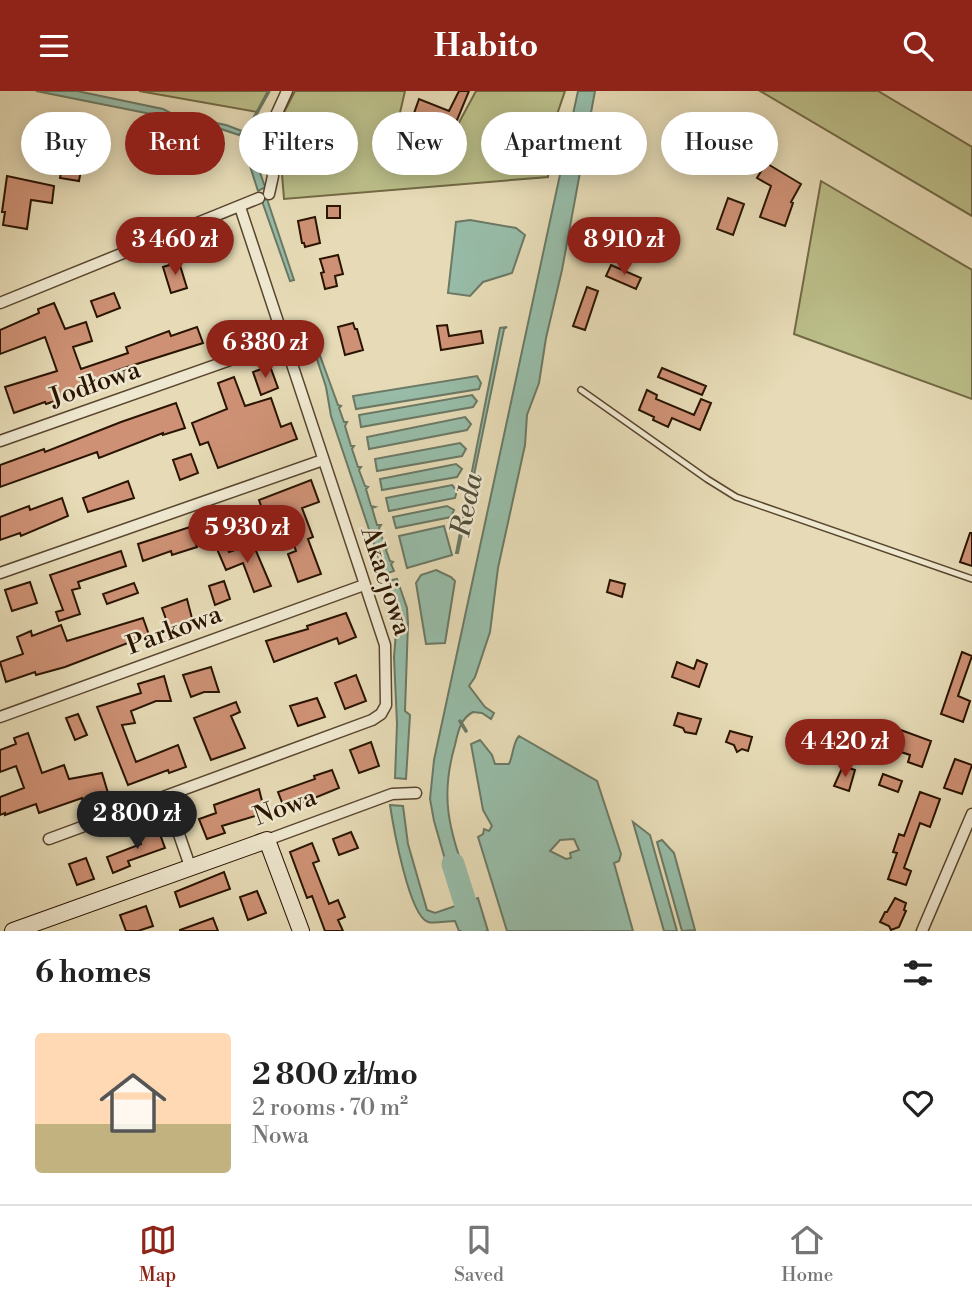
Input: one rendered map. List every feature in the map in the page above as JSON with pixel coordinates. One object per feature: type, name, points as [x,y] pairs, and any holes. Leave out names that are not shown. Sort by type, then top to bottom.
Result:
[{"type":"street","points":[[0,303],[264,196],[273,176],[266,137],[275,112],[287,91]]},
{"type":"street","name":"Akacjowa","points":[[49,839],[359,725],[381,714],[386,705],[385,645],[240,207]]},
{"type":"street","name":"Jodłowa","points":[[0,441],[284,341]]},
{"type":"street","points":[[0,573],[323,460]]},
{"type":"street","name":"Parkowa","points":[[0,717],[364,585]]},
{"type":"street","name":"Nowa","points":[[13,931],[392,794],[416,793]]},
{"type":"street","points":[[166,797],[190,866]]},
{"type":"street","points":[[922,931],[972,814]]},
{"type":"street","points":[[267,840],[301,931]]},
{"type":"lane","points":[[581,390],[736,497],[972,579]]},
{"type":"shaded area","points":[[139,91],[268,91],[257,112]]},
{"type":"shaded area","points":[[295,91],[405,91],[400,112],[372,112],[372,175],[467,175],[467,112],[465,112],[476,91],[565,91],[558,112],[481,112],[481,175],[548,177],[284,199],[282,175],[358,175],[358,112],[284,112]]},
{"type":"shaded area","points":[[760,91],[878,91],[972,147],[972,216]]},
{"type":"shaded area","points":[[821,181],[972,270],[972,399],[794,334]]},
{"type":"water","points":[[36,91],[77,91],[169,112],[141,112]]},
{"type":"water","points":[[578,91],[595,91],[591,112],[573,112]]},
{"type":"water","points":[[225,125],[239,130],[239,135],[225,130]]},
{"type":"water","points":[[253,175],[261,175],[265,187],[258,191]]},
{"type":"water","points":[[560,175],[580,175],[539,383],[527,415],[525,445],[498,568],[490,632],[475,677],[469,686],[485,707],[494,713],[491,719],[482,713],[473,712],[465,718],[450,766],[449,819],[470,889],[455,894],[430,799],[434,760]]},
{"type":"water","points":[[267,199],[294,280],[290,281],[262,201]]},
{"type":"water","points":[[470,220],[516,228],[525,235],[512,273],[483,282],[470,296],[448,293],[456,222]]},
{"type":"water","points":[[507,327],[504,329],[456,553],[500,328]]},
{"type":"water","points":[[315,353],[319,353],[338,405],[341,406],[339,408],[344,422],[347,422],[345,426],[351,446],[354,446],[352,449],[358,467],[361,467],[359,470],[365,486],[368,487],[366,489],[371,506],[375,507],[372,508],[377,525],[381,525],[379,528],[385,547],[388,547],[386,550],[393,562],[391,564],[394,571],[385,574],[382,568],[331,416],[326,387]]},
{"type":"water","points":[[477,376],[481,383],[479,389],[356,409],[353,396]]},
{"type":"water","points":[[472,395],[477,401],[473,407],[361,427],[359,415]]},
{"type":"water","points":[[465,417],[471,424],[467,430],[369,449],[367,437]]},
{"type":"water","points":[[460,443],[466,449],[462,456],[377,471],[375,459]]},
{"type":"water","points":[[456,464],[462,469],[457,477],[382,490],[380,479]]},
{"type":"water","points":[[452,485],[457,491],[455,498],[389,511],[386,498]]},
{"type":"water","points":[[447,506],[454,510],[451,517],[396,528],[393,517]]},
{"type":"water","points":[[444,526],[452,555],[407,568],[399,536]]},
{"type":"water","points":[[436,570],[455,581],[445,643],[426,644],[416,583],[421,575]]},
{"type":"water","points":[[397,579],[407,608],[408,623],[405,711],[410,715],[406,779],[395,778],[397,724],[394,657],[397,620],[387,581]]},
{"type":"water","points":[[519,736],[597,781],[621,854],[619,861],[614,863],[633,931],[507,931],[478,837],[483,834],[484,829],[489,831],[492,826],[483,810],[471,744],[480,740],[492,755],[495,764],[509,764]],"holes":[[[574,839],[579,850],[570,853],[571,858],[566,859],[550,851],[560,840]]]},
{"type":"water","points":[[390,805],[403,806],[408,844],[427,910],[435,913],[478,898],[488,931],[459,931],[455,921],[431,923],[421,916],[408,888]]},
{"type":"water","points":[[633,822],[650,835],[677,931],[664,931]]},
{"type":"water","points":[[662,840],[674,853],[695,930],[682,931],[657,842]]},
{"type":"building","points":[[459,91],[469,91],[460,112],[414,112],[419,99],[449,111]]},
{"type":"building","points":[[778,170],[801,184],[791,202],[793,203],[785,226],[760,217],[771,186],[757,178],[759,175],[778,175]]},
{"type":"building","points":[[61,175],[80,175],[79,181],[60,178]]},
{"type":"building","points":[[7,176],[54,186],[52,203],[31,200],[27,229],[3,225]]},
{"type":"building","points":[[728,198],[744,204],[733,235],[717,229]]},
{"type":"building","points":[[327,206],[340,206],[340,218],[327,218]]},
{"type":"building","points":[[315,217],[320,243],[305,247],[298,221]]},
{"type":"building","points":[[338,255],[343,274],[335,276],[337,286],[325,289],[320,259]]},
{"type":"building","points":[[179,262],[187,288],[171,293],[163,267]]},
{"type":"building","points":[[611,265],[641,278],[636,289],[606,276]]},
{"type":"building","points":[[587,287],[598,291],[585,330],[573,326]]},
{"type":"building","points":[[114,293],[120,308],[97,317],[91,301]]},
{"type":"building","points":[[54,303],[65,329],[86,322],[92,341],[73,347],[81,369],[128,353],[126,347],[169,331],[171,336],[197,327],[203,343],[121,369],[113,372],[111,376],[86,383],[87,387],[60,396],[61,399],[14,413],[5,387],[57,371],[45,337],[0,354],[0,330],[39,313],[38,309]]},
{"type":"building","points":[[353,323],[363,350],[345,355],[338,327]]},
{"type":"building","points":[[447,325],[449,336],[481,331],[483,343],[441,350],[437,326]]},
{"type":"building","points":[[270,366],[278,388],[261,395],[253,372]]},
{"type":"building","points":[[662,368],[706,386],[702,395],[658,377]]},
{"type":"building","points":[[234,377],[245,406],[271,398],[281,427],[291,423],[297,439],[218,468],[208,442],[200,445],[192,423],[227,409],[218,383]]},
{"type":"building","points":[[647,390],[657,395],[656,399],[694,415],[701,399],[711,403],[700,430],[672,418],[668,427],[639,410]]},
{"type":"building","points":[[176,403],[185,428],[163,433],[99,458],[97,452],[0,487],[0,465],[44,449],[45,452]]},
{"type":"building","points":[[191,454],[198,473],[180,480],[173,460]]},
{"type":"building","points":[[311,480],[319,502],[302,508],[313,537],[308,539],[321,574],[298,582],[288,554],[296,551],[282,511],[265,517],[259,500]]},
{"type":"building","points":[[128,481],[134,498],[88,512],[83,498]]},
{"type":"building","points":[[62,498],[68,516],[21,536],[20,533],[0,540],[0,517]]},
{"type":"building","points":[[190,527],[197,547],[172,555],[171,551],[143,561],[138,544]]},
{"type":"building","points":[[972,533],[972,566],[960,562]]},
{"type":"building","points":[[253,544],[271,586],[254,592],[243,563],[226,570],[217,549],[226,546],[229,552]]},
{"type":"building","points":[[121,551],[126,566],[78,582],[80,588],[72,590],[80,614],[59,621],[56,612],[63,610],[50,575]]},
{"type":"building","points":[[610,580],[625,584],[622,597],[607,592]]},
{"type":"building","points":[[224,581],[230,599],[215,605],[209,586]]},
{"type":"building","points":[[30,582],[37,603],[12,611],[5,590]]},
{"type":"building","points":[[134,583],[138,593],[107,604],[103,594]]},
{"type":"building","points":[[187,599],[193,622],[170,630],[162,608]]},
{"type":"building","points":[[346,613],[356,637],[339,644],[337,638],[274,662],[266,641],[308,629],[307,626]]},
{"type":"building","points":[[143,618],[149,635],[65,667],[36,675],[35,672],[6,682],[0,662],[23,654],[17,637],[31,631],[32,636],[61,625],[67,641]]},
{"type":"building","points":[[962,652],[972,656],[958,696],[970,701],[963,722],[941,714]]},
{"type":"building","points":[[697,660],[707,664],[699,687],[672,677],[677,662],[694,669]]},
{"type":"building","points":[[211,667],[219,692],[204,692],[191,697],[183,675]]},
{"type":"building","points":[[356,675],[366,701],[345,709],[335,683]]},
{"type":"building","points":[[164,676],[171,701],[156,701],[131,711],[135,723],[122,725],[136,762],[178,745],[186,767],[169,773],[168,770],[128,785],[97,707],[141,693],[138,684]]},
{"type":"building","points":[[317,698],[325,717],[298,726],[290,706]]},
{"type":"building","points":[[236,702],[240,712],[231,716],[245,748],[211,760],[194,718]]},
{"type":"building","points":[[678,713],[701,719],[696,734],[685,732],[683,728],[674,725]]},
{"type":"building","points":[[78,714],[87,735],[75,740],[66,718]]},
{"type":"building","points":[[898,729],[931,741],[922,767],[908,762],[910,755],[886,747],[890,732],[896,734]]},
{"type":"building","points":[[730,731],[752,737],[748,751],[742,749],[737,752],[734,745],[726,742]]},
{"type":"building","points":[[28,733],[42,773],[64,765],[69,779],[102,773],[108,793],[83,801],[82,798],[39,813],[36,804],[0,815],[0,797],[24,788],[16,766],[0,772],[0,750],[16,744],[14,738]]},
{"type":"building","points":[[371,742],[379,766],[359,773],[350,750]]},
{"type":"building","points":[[955,759],[972,765],[962,794],[944,788]]},
{"type":"building","points":[[843,766],[855,770],[849,791],[834,786]]},
{"type":"building","points":[[332,770],[339,788],[285,810],[278,792]]},
{"type":"building","points":[[883,774],[902,781],[898,792],[879,785]]},
{"type":"building","points":[[259,789],[265,813],[222,826],[225,833],[207,839],[199,819],[216,813],[214,805]]},
{"type":"building","points":[[920,792],[940,799],[930,827],[920,823],[904,868],[911,871],[906,885],[888,879],[897,853],[893,852],[899,834],[904,836]]},
{"type":"building","points":[[185,800],[191,817],[183,821],[176,803]]},
{"type":"building","points":[[158,829],[165,848],[128,861],[130,866],[113,873],[107,857],[141,844],[138,837]]},
{"type":"building","points":[[351,832],[358,848],[339,855],[333,839]]},
{"type":"building","points":[[312,843],[319,861],[313,863],[329,904],[338,900],[345,917],[338,920],[343,931],[325,931],[312,896],[307,898],[290,852]]},
{"type":"building","points":[[86,858],[94,879],[77,885],[69,864]]},
{"type":"building","points":[[224,872],[230,889],[180,907],[175,892]]},
{"type":"building","points":[[257,891],[266,913],[248,920],[240,897]]},
{"type":"building","points":[[895,898],[906,903],[906,911],[899,927],[891,930],[880,922]]},
{"type":"building","points":[[146,906],[153,926],[138,931],[126,931],[120,915]]},
{"type":"building","points":[[213,918],[218,931],[180,931],[180,930]]},
{"type":"waterway","points":[[257,112],[269,91]]},
{"type":"waterway","points":[[460,721],[466,731]]},
{"type":"waterway","name":"Reda","points":[[453,864],[474,931]]}]
